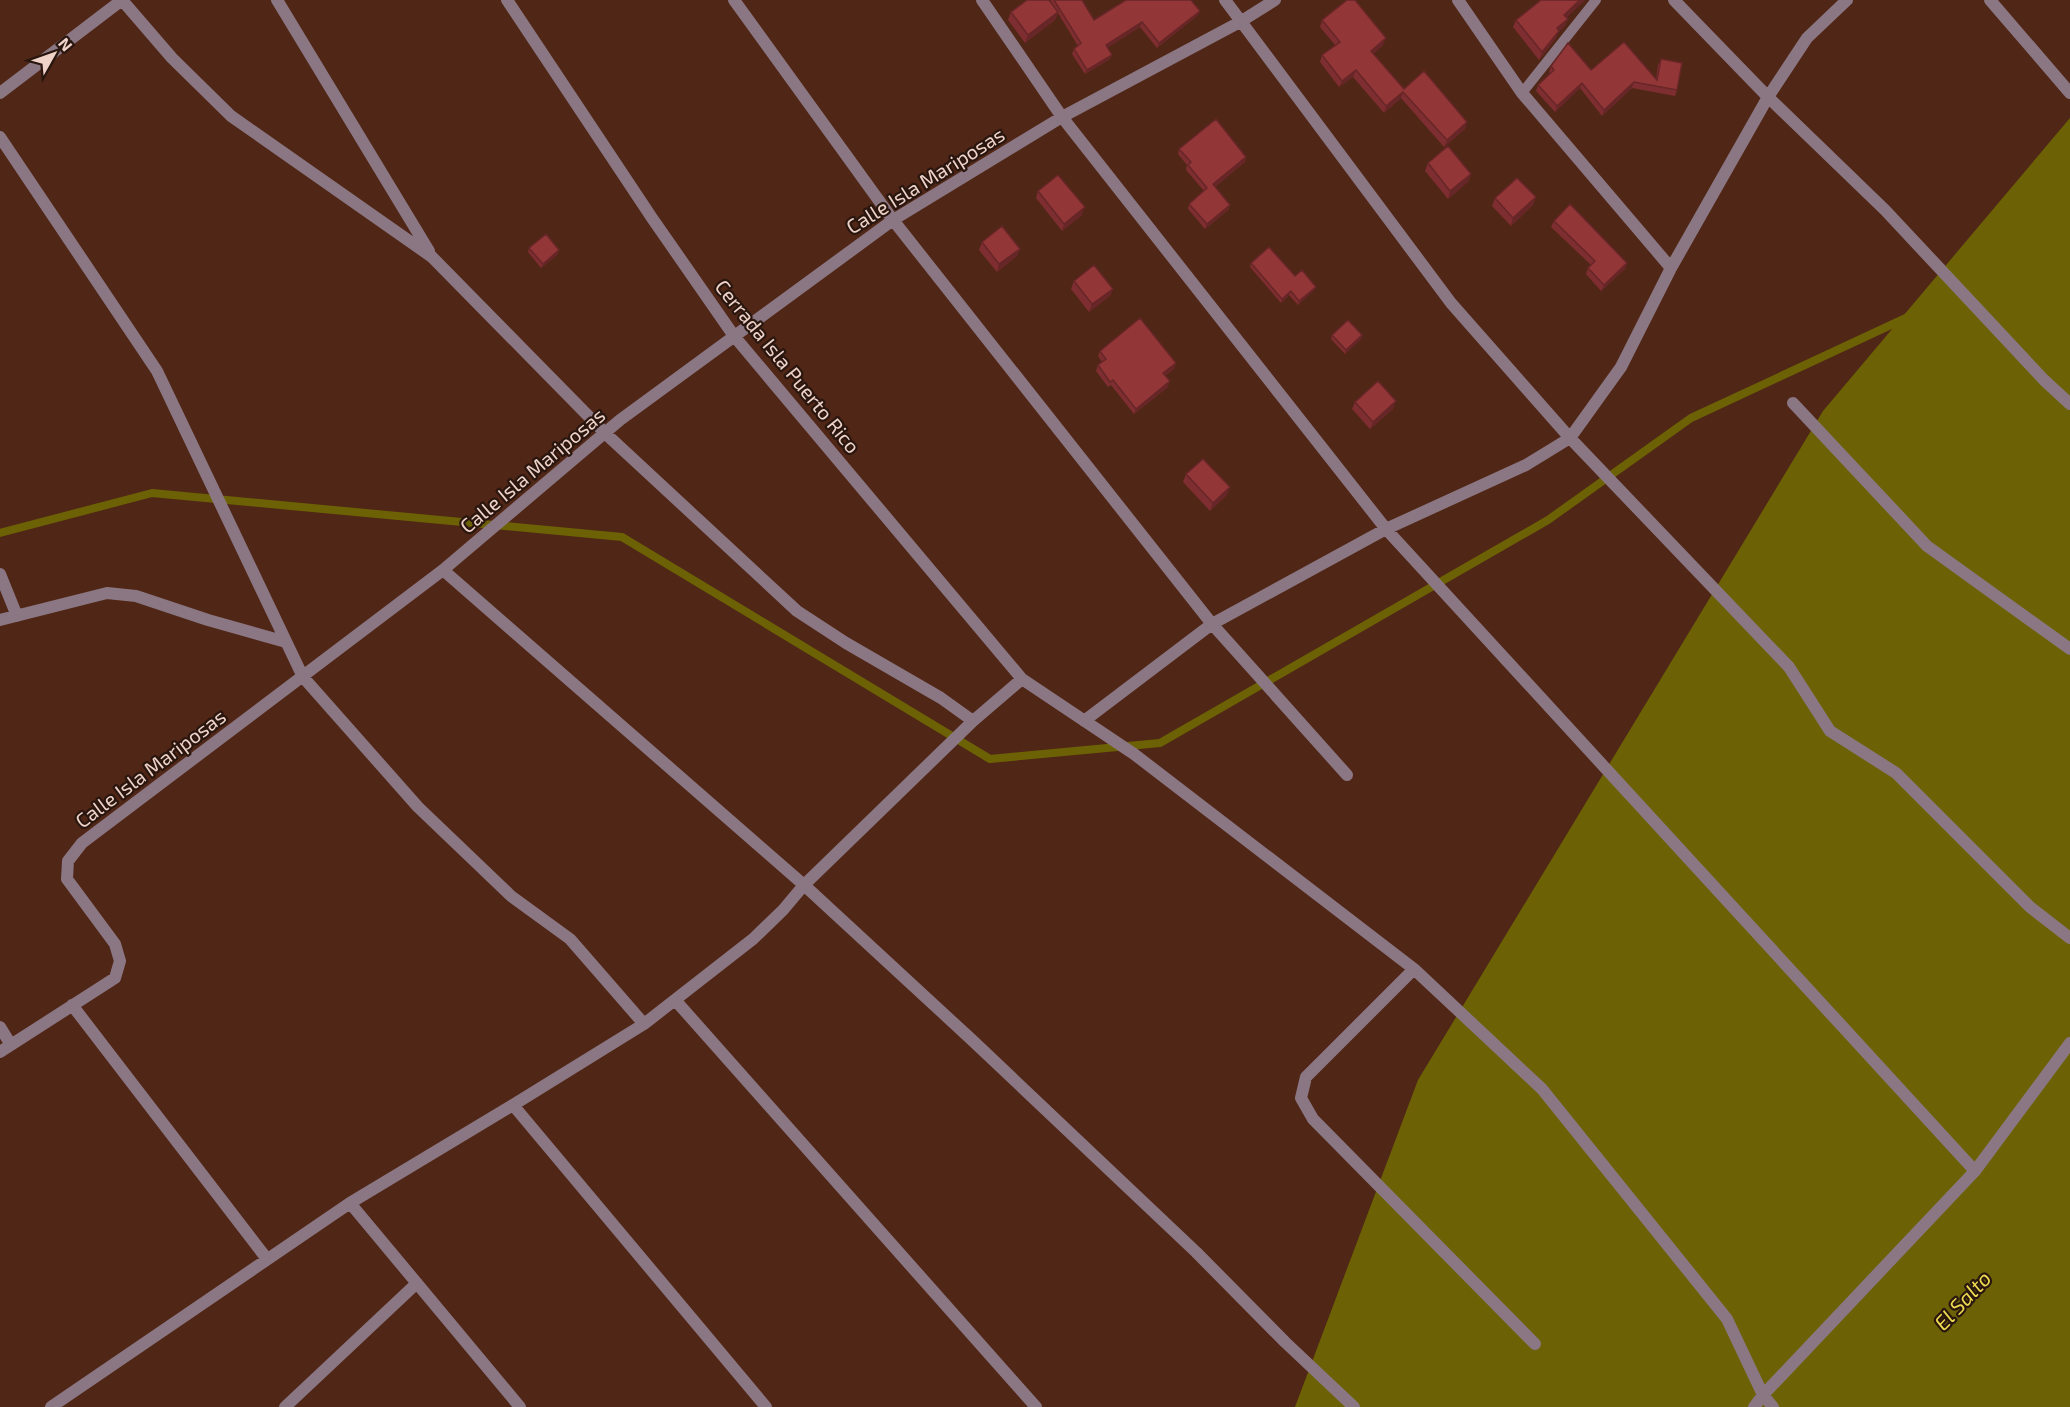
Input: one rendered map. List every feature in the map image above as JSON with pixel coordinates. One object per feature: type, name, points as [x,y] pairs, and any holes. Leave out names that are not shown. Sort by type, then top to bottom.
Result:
[{"type":"street","points":[[0,93],[122,0],[172,58],[231,116],[432,257],[606,434],[797,611],[846,643],[940,698],[973,721]]},
{"type":"street","points":[[277,0],[432,257]]},
{"type":"street","name":"Cerrada Isla Puerto Rico","points":[[507,0],[652,218],[734,336],[1022,679],[1134,754],[1414,969],[1542,1089],[1727,1319],[1763,1395],[1773,1407]]},
{"type":"street","points":[[734,0],[893,220],[1212,624],[1347,775]]},
{"type":"street","points":[[982,0],[1062,117],[1386,529],[1975,1171]]},
{"type":"street","points":[[1225,0],[1451,303],[1570,438],[1790,667],[1830,731],[1896,773],[2030,907],[2070,938]]},
{"type":"street","name":"Calle Isla Mariposas","points":[[5,1048],[115,978],[120,961],[115,944],[67,879],[68,861],[82,843],[443,570],[620,420],[893,220],[1062,117],[1240,22],[1275,0]]},
{"type":"street","points":[[1458,0],[1522,93],[1671,268]]},
{"type":"street","points":[[1674,0],[1768,97],[1885,210],[2044,380],[2070,404]]},
{"type":"street","points":[[1084,721],[1212,624],[1386,529],[1526,465],[1570,438],[1622,367],[1671,268],[1768,97],[1807,38],[1847,0]]},
{"type":"street","points":[[1990,0],[2070,93]]},
{"type":"street","points":[[0,137],[157,371],[303,677],[418,807],[511,896],[570,939],[644,1024]]},
{"type":"street","points":[[1793,403],[1926,546],[2070,649]]},
{"type":"street","points":[[443,570],[804,885],[972,1040],[1188,1245],[1354,1407]]},
{"type":"street","points":[[0,574],[17,616]]},
{"type":"street","points":[[0,620],[107,593],[136,596],[208,620],[286,642]]},
{"type":"street","points":[[55,1406],[350,1203],[644,1024],[675,1001],[753,939],[783,910],[804,885],[973,721],[1022,679]]},
{"type":"street","points":[[1414,969],[1306,1077],[1301,1098],[1313,1119],[1535,1344]]},
{"type":"street","points":[[675,1001],[1036,1407]]},
{"type":"street","points":[[72,1005],[267,1259]]},
{"type":"street","points":[[0,1027],[5,1048]]},
{"type":"street","points":[[1754,1407],[1975,1171],[2070,1043]]},
{"type":"street","points":[[513,1105],[766,1407]]},
{"type":"street","points":[[350,1203],[520,1407]]},
{"type":"street","points":[[285,1407],[417,1283]]},
{"type":"lane","points":[[1522,93],[1596,0]]},
{"type":"water","name":"El Salto","points":[[2070,118],[2070,1407],[1295,1407],[1418,1080],[1823,411]]},
{"type":"building","points":[[1027,0],[1049,0],[1058,12],[1028,35],[1011,12]]},
{"type":"building","points":[[1054,0],[1082,0],[1094,20],[1126,0],[1191,0],[1200,11],[1159,43],[1142,22],[1106,45],[1112,55],[1087,70],[1074,49],[1081,43]]},
{"type":"building","points":[[1347,0],[1355,0],[1386,38],[1371,51],[1404,89],[1424,71],[1467,122],[1447,140],[1403,92],[1386,106],[1356,70],[1342,81],[1322,55],[1340,42],[1322,20]]},
{"type":"building","points":[[1541,0],[1580,0],[1564,15],[1568,19],[1557,28],[1559,31],[1542,52],[1516,20]]},
{"type":"building","points":[[1624,42],[1657,80],[1661,59],[1682,63],[1677,90],[1634,82],[1604,110],[1582,83],[1557,106],[1538,85],[1554,70],[1551,66],[1568,43],[1591,70]]},
{"type":"building","points":[[1216,119],[1246,157],[1213,184],[1230,205],[1207,224],[1189,204],[1207,188],[1188,165],[1191,162],[1179,149]]},
{"type":"building","points":[[1448,146],[1471,174],[1450,191],[1428,163]]},
{"type":"building","points":[[1058,175],[1085,207],[1064,224],[1038,191]]},
{"type":"building","points":[[1517,178],[1536,197],[1513,218],[1495,198]]},
{"type":"building","points":[[1570,204],[1627,263],[1604,285],[1588,268],[1595,261],[1554,221]]},
{"type":"building","points":[[1002,226],[1020,249],[999,264],[982,242]]},
{"type":"building","points":[[546,234],[559,250],[543,264],[529,248]]},
{"type":"building","points":[[1269,247],[1295,276],[1302,270],[1316,287],[1299,301],[1291,291],[1282,299],[1251,263]]},
{"type":"building","points":[[1094,265],[1113,289],[1092,304],[1074,281]]},
{"type":"building","points":[[1140,318],[1176,363],[1163,373],[1170,381],[1136,409],[1113,380],[1110,382],[1098,365],[1106,359],[1100,351]]},
{"type":"building","points":[[1348,320],[1362,335],[1346,350],[1332,335]]},
{"type":"building","points":[[1378,381],[1396,401],[1373,422],[1355,402]]},
{"type":"building","points":[[1203,459],[1230,487],[1213,503],[1186,474]]},
{"type":"waterway","points":[[0,533],[152,493],[622,537],[990,759],[1160,743],[1548,520],[1691,418],[1908,317]]}]
